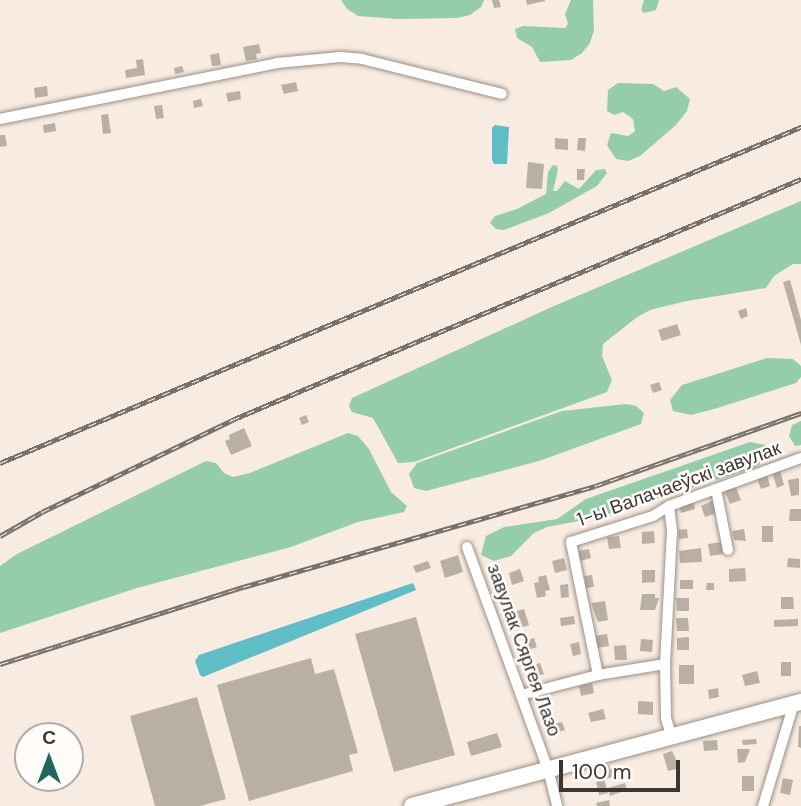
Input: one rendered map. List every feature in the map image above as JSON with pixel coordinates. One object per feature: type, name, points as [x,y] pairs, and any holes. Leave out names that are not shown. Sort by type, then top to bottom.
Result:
[{"type":"main road","points":[[412,806],[798,702]]},
{"type":"street","points":[[0,119],[277,63],[319,58],[362,59],[502,94]]},
{"type":"street","name":"1-ы Валачаеўскі завулак","points":[[598,675],[571,542],[653,516],[669,506],[801,460]]},
{"type":"street","points":[[716,489],[728,550]]},
{"type":"street","points":[[669,506],[672,531],[665,664],[666,718],[671,736]]},
{"type":"street","name":"завулак Сяргея Лазо","points":[[467,547],[548,769],[557,806]]},
{"type":"street","points":[[522,695],[598,675],[665,664]]},
{"type":"street","points":[[763,806],[798,702]]},
{"type":"green space","points":[[341,0],[484,0],[481,7],[470,15],[457,18],[398,19],[358,16],[347,9]]},
{"type":"green space","points":[[571,0],[593,0],[594,30],[590,43],[582,53],[571,60],[540,62],[532,47],[517,38],[515,29],[523,26],[565,28],[568,24],[565,14]]},
{"type":"green space","points":[[644,0],[659,0],[656,10],[644,13],[641,10]]},
{"type":"green space","points":[[618,83],[653,84],[664,91],[676,87],[690,99],[687,111],[676,125],[640,156],[628,161],[616,159],[607,145],[611,133],[628,136],[635,131],[633,119],[623,112],[614,115],[607,111],[608,90]]},
{"type":"green space","points":[[553,165],[557,166],[558,170],[553,191],[557,191],[565,181],[579,189],[596,170],[605,169],[607,173],[597,186],[549,213],[504,230],[496,229],[490,223],[495,216],[517,209],[546,194],[548,172]]},
{"type":"green space","points":[[801,201],[801,264],[793,264],[774,276],[766,288],[687,301],[650,310],[636,318],[603,344],[602,356],[612,380],[607,392],[414,462],[398,463],[373,418],[352,412],[349,406],[352,398],[554,306]]},
{"type":"green space","points":[[767,358],[793,359],[801,366],[801,377],[796,383],[714,409],[691,415],[673,411],[670,400],[682,385]]},
{"type":"green space","points":[[626,404],[636,406],[644,413],[641,424],[539,461],[426,491],[414,488],[409,474],[417,463],[562,411]]},
{"type":"green space","points":[[801,421],[801,445],[795,446],[789,436],[792,425]]},
{"type":"green space","points":[[348,433],[358,436],[369,449],[391,492],[407,506],[404,512],[358,522],[291,547],[137,588],[0,633],[0,566],[17,554],[206,461],[216,463],[224,473],[233,477],[250,473]]},
{"type":"green space","points":[[750,442],[766,445],[763,462],[754,468],[599,517],[547,527],[534,533],[511,556],[494,561],[481,555],[486,536],[504,527],[557,519],[586,499]]},
{"type":"water","points":[[495,125],[509,127],[507,164],[494,164],[492,160],[492,128]]},
{"type":"water","points":[[413,583],[416,590],[203,677],[200,675],[195,661],[199,655]]},
{"type":"building","points":[[492,0],[499,0],[501,7],[494,8]]},
{"type":"building","points":[[526,0],[545,0],[545,1],[527,5]]},
{"type":"building","points":[[259,44],[261,53],[256,54],[257,59],[246,61],[243,47]]},
{"type":"building","points":[[219,53],[221,65],[212,66],[210,55]]},
{"type":"building","points":[[143,59],[145,75],[126,78],[125,70],[137,68],[136,60]]},
{"type":"building","points":[[182,66],[184,72],[175,74],[174,68]]},
{"type":"building","points":[[296,82],[298,91],[284,94],[281,85]]},
{"type":"building","points":[[47,86],[48,96],[35,98],[34,88]]},
{"type":"building","points":[[240,91],[241,99],[228,102],[226,93]]},
{"type":"building","points":[[201,99],[203,106],[194,108],[193,101]]},
{"type":"building","points":[[162,105],[164,118],[156,119],[154,106]]},
{"type":"building","points":[[108,114],[111,133],[103,134],[101,115]]},
{"type":"building","points":[[55,123],[56,131],[44,133],[43,125]]},
{"type":"building","points":[[0,135],[5,135],[7,146],[0,147]]},
{"type":"building","points":[[555,138],[568,139],[568,150],[555,149]]},
{"type":"building","points":[[578,138],[586,138],[585,151],[577,150]]},
{"type":"building","points":[[528,162],[544,164],[542,189],[526,188]]},
{"type":"building","points":[[577,169],[585,169],[584,180],[577,180]]},
{"type":"building","points":[[790,280],[801,320],[801,345],[783,282]]},
{"type":"building","points":[[746,308],[748,316],[741,319],[738,311]]},
{"type":"building","points":[[677,324],[681,335],[662,341],[658,330]]},
{"type":"building","points":[[659,382],[662,390],[653,393],[650,385]]},
{"type":"building","points":[[306,415],[309,422],[302,425],[299,418]]},
{"type":"building","points":[[244,428],[252,446],[231,455],[225,441],[230,439],[229,435]]},
{"type":"building","points":[[780,470],[784,485],[777,488],[772,472]]},
{"type":"building","points":[[767,475],[770,486],[761,489],[757,478]]},
{"type":"building","points":[[799,478],[799,495],[791,496],[788,480]]},
{"type":"building","points":[[735,485],[741,500],[730,504],[724,489]]},
{"type":"building","points":[[693,501],[695,509],[681,513],[679,505]]},
{"type":"building","points":[[712,501],[717,513],[705,517],[701,506]]},
{"type":"building","points":[[790,509],[801,509],[801,521],[789,521]]},
{"type":"building","points":[[762,526],[773,526],[773,542],[762,542]]},
{"type":"building","points":[[687,529],[688,538],[679,539],[678,530]]},
{"type":"building","points":[[744,529],[746,541],[734,540],[732,531]]},
{"type":"building","points":[[654,531],[655,543],[642,544],[642,532]]},
{"type":"building","points":[[619,536],[621,548],[609,549],[607,537]]},
{"type":"building","points":[[721,542],[723,554],[710,556],[708,544]]},
{"type":"building","points":[[701,548],[702,562],[680,563],[679,551]]},
{"type":"building","points":[[589,549],[591,558],[580,561],[578,551]]},
{"type":"building","points":[[458,555],[463,572],[445,578],[440,561]]},
{"type":"building","points":[[564,558],[567,570],[555,573],[552,561]]},
{"type":"building","points":[[788,558],[800,559],[800,568],[787,567]]},
{"type":"building","points":[[428,561],[431,568],[416,573],[413,566]]},
{"type":"building","points":[[745,568],[746,581],[729,582],[729,569]]},
{"type":"building","points":[[520,569],[524,581],[512,585],[509,573]]},
{"type":"building","points":[[642,570],[655,570],[655,582],[642,583]]},
{"type":"building","points":[[546,575],[550,590],[545,591],[546,596],[537,598],[534,583],[539,582],[538,577]]},
{"type":"building","points":[[592,575],[594,587],[586,588],[584,576]]},
{"type":"building","points":[[680,580],[693,580],[693,589],[680,589]]},
{"type":"building","points":[[707,583],[714,583],[714,590],[706,590]]},
{"type":"building","points":[[568,584],[569,597],[561,598],[560,585]]},
{"type":"building","points":[[642,594],[655,594],[655,598],[659,598],[655,610],[640,610]]},
{"type":"building","points":[[781,597],[793,597],[794,609],[781,609]]},
{"type":"building","points":[[676,598],[689,598],[689,611],[677,611]]},
{"type":"building","points":[[605,601],[608,620],[598,622],[591,603]]},
{"type":"building","points":[[524,609],[529,625],[518,629],[513,612]]},
{"type":"building","points":[[574,616],[575,624],[561,626],[560,618]]},
{"type":"building","points":[[416,617],[455,755],[394,772],[355,634]]},
{"type":"building","points":[[676,618],[688,618],[689,631],[677,631]]},
{"type":"building","points":[[798,619],[798,626],[774,627],[774,620]]},
{"type":"building","points":[[607,634],[609,646],[597,648],[594,636]]},
{"type":"building","points":[[689,637],[689,650],[677,650],[677,638]]},
{"type":"building","points":[[534,638],[537,647],[525,651],[522,642]]},
{"type":"building","points":[[641,639],[653,640],[652,652],[640,651]]},
{"type":"building","points":[[579,642],[581,654],[573,656],[570,644]]},
{"type":"building","points":[[626,645],[627,660],[615,660],[614,646]]},
{"type":"building","points":[[311,658],[315,674],[334,669],[358,753],[349,755],[353,771],[249,801],[217,685]]},
{"type":"building","points":[[781,662],[791,662],[791,676],[781,676]]},
{"type":"building","points":[[540,663],[544,674],[532,678],[529,666]]},
{"type":"building","points":[[679,665],[694,665],[694,684],[679,684]]},
{"type":"building","points":[[757,671],[760,683],[745,686],[742,675]]},
{"type":"building","points":[[592,683],[594,693],[581,696],[579,686]]},
{"type":"building","points":[[718,688],[719,697],[709,699],[708,690]]},
{"type":"building","points":[[197,697],[226,799],[200,806],[155,806],[130,716]]},
{"type":"building","points":[[638,701],[653,702],[653,715],[638,714]]},
{"type":"building","points":[[603,709],[606,719],[591,722],[588,713]]},
{"type":"building","points":[[562,722],[565,730],[549,735],[547,726]]},
{"type":"building","points":[[801,726],[801,748],[798,747]]},
{"type":"building","points":[[497,733],[502,747],[471,756],[467,742]]},
{"type":"building","points":[[756,739],[757,744],[743,745],[742,740]]},
{"type":"building","points":[[717,740],[718,750],[704,751],[703,741]]},
{"type":"building","points":[[737,749],[750,749],[745,762],[738,763]]},
{"type":"building","points":[[672,751],[680,768],[668,771],[663,754]]},
{"type":"building","points":[[609,765],[610,769],[621,766],[623,773],[606,779],[602,767]]},
{"type":"building","points":[[742,776],[754,776],[754,791],[742,791]]},
{"type":"building","points":[[783,778],[793,780],[790,795],[780,793]]},
{"type":"building","points":[[604,779],[608,793],[599,795],[596,782]]},
{"type":"building","points":[[625,783],[627,790],[610,796],[608,788]]},
{"type":"building","points":[[609,800],[610,806],[597,806],[596,803]]},
{"type":"railway","points":[[0,463],[801,127]]},
{"type":"railway","points":[[0,536],[42,512],[232,420],[801,179]]},
{"type":"railway","points":[[0,664],[243,587],[595,486],[801,413]]}]
